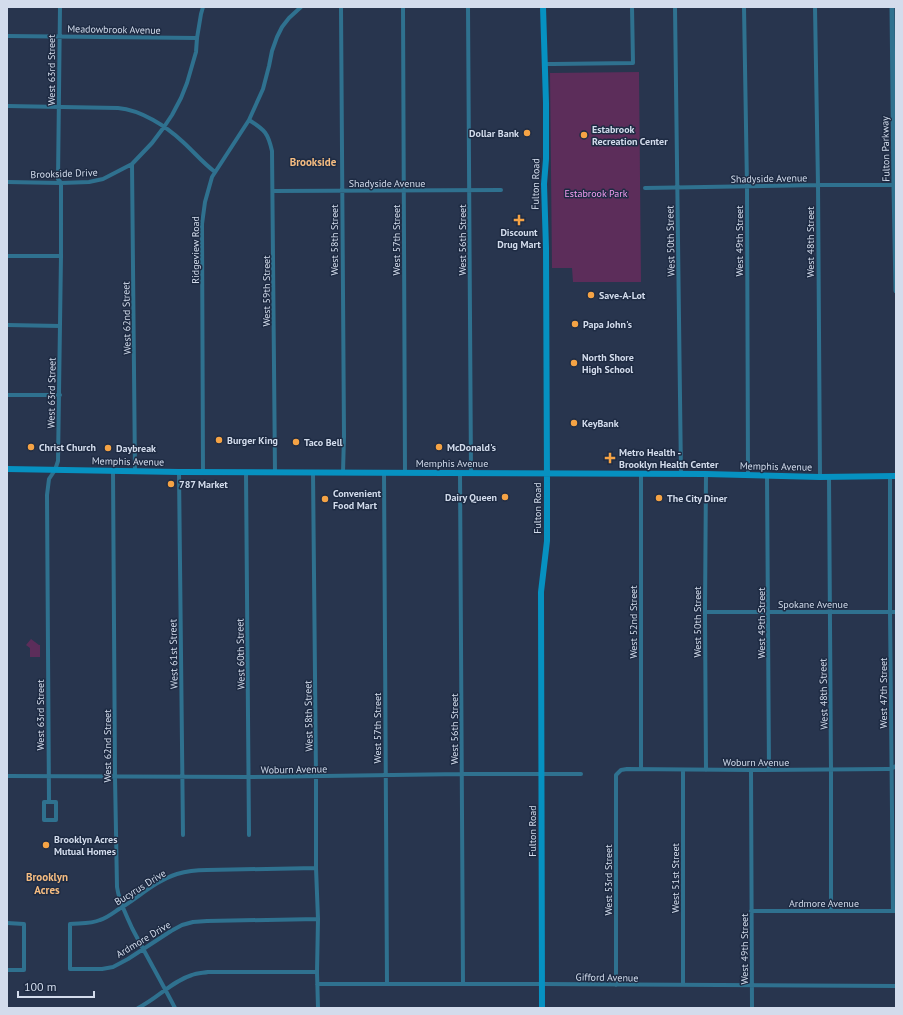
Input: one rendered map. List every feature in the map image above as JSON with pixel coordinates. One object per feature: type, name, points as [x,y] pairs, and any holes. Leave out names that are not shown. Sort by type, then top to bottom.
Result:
[{"type":"main road","name":"Fulton Road","points":[[542,1008],[541,592],[547,541],[546,248],[544,184],[546,159],[546,103],[543,7]]},
{"type":"main road","name":"Memphis Avenue","points":[[7,469],[246,473],[343,472],[706,474],[820,477],[893,476]]},
{"type":"street","name":"West 63rd Street","points":[[49,802],[47,495],[49,479],[56,470],[58,461],[60,395],[62,256],[61,183],[58,179],[60,7]]},
{"type":"street","name":"Brookside Drive","points":[[7,182],[89,182],[103,179],[132,164],[152,143],[164,127],[181,98],[196,52],[203,7]]},
{"type":"street","name":"Ridgeview Road","points":[[203,472],[202,224],[205,202],[212,177],[249,120],[263,89],[272,51],[282,26],[302,7]]},
{"type":"street","name":"West 58th Street","points":[[341,7],[343,472]]},
{"type":"street","name":"West 57th Street","points":[[403,7],[405,473]]},
{"type":"street","name":"West 56th Street","points":[[468,7],[471,473]]},
{"type":"street","points":[[544,64],[633,63],[632,7]]},
{"type":"street","name":"West 50th Street","points":[[675,7],[681,474]]},
{"type":"street","name":"West 49th Street","points":[[744,7],[747,186],[748,476]]},
{"type":"street","name":"West 48th Street","points":[[815,7],[820,477]]},
{"type":"street","name":"Fulton Parkway","points":[[892,7],[896,291]]},
{"type":"street","name":"Meadowbrook Avenue","points":[[7,36],[197,38]]},
{"type":"street","points":[[7,106],[128,109],[146,116],[164,127],[183,142],[215,172]]},
{"type":"street","name":"West 59th Street","points":[[249,120],[259,127],[269,138],[272,151],[275,472]]},
{"type":"street","name":"West 62nd Street","points":[[132,164],[135,472]]},
{"type":"street","name":"Shadyside Avenue","points":[[645,188],[894,185]]},
{"type":"street","name":"Shadyside Avenue","points":[[273,191],[501,190]]},
{"type":"street","points":[[7,256],[62,256]]},
{"type":"street","points":[[7,325],[60,326]]},
{"type":"street","points":[[7,395],[60,395]]},
{"type":"street","name":"West 62nd Street","points":[[113,471],[116,887],[122,907],[175,1008]]},
{"type":"street","name":"West 61st Street","points":[[179,472],[183,836]]},
{"type":"street","name":"West 58th Street","points":[[313,472],[318,1008]]},
{"type":"street","name":"West 60th Street","points":[[246,473],[250,778],[249,835]]},
{"type":"street","name":"West 57th Street","points":[[384,473],[387,984]]},
{"type":"street","name":"West 56th Street","points":[[460,473],[463,984]]},
{"type":"street","name":"West 52nd Street","points":[[641,474],[641,769]]},
{"type":"street","name":"West 50th Street","points":[[706,474],[706,770]]},
{"type":"street","name":"West 49th Street","points":[[767,476],[769,770]]},
{"type":"street","name":"West 47th Street","points":[[893,476],[890,612],[894,688],[891,769],[894,841],[894,911]]},
{"type":"street","name":"West 48th Street","points":[[829,477],[832,770],[831,910]]},
{"type":"street","name":"Spokane Avenue","points":[[705,612],[896,612]]},
{"type":"street","name":"Woburn Avenue","points":[[616,775],[621,770],[627,769],[832,770],[891,769],[896,766]]},
{"type":"street","name":"West 51st Street","points":[[683,770],[683,985]]},
{"type":"street","name":"West 49th Street","points":[[751,770],[752,1008]]},
{"type":"street","name":"Woburn Avenue","points":[[7,776],[250,778],[462,774],[581,774]]},
{"type":"street","name":"West 53rd Street","points":[[616,775],[616,985]]},
{"type":"street","name":"West 63rd Street","points":[[44,802],[49,802],[56,802],[56,820],[44,820],[44,802]]},
{"type":"street","name":"Bucyrus Drive","points":[[70,948],[70,924],[100,921],[151,887],[176,875],[192,871],[316,868]]},
{"type":"street","name":"Ardmore Avenue","points":[[751,911],[894,911]]},
{"type":"street","name":"Ardmore Drive","points":[[70,948],[70,969],[102,969],[113,967],[171,931],[182,925],[193,922],[318,919]]},
{"type":"street","points":[[7,923],[24,924],[24,970],[7,970]]},
{"type":"street","points":[[138,1008],[145,1005],[180,980],[195,974],[208,972],[317,972]]},
{"type":"street","name":"Gifford Avenue","points":[[317,984],[896,986]]},
{"type":"green space","name":"Estabrook Park","points":[[639,72],[641,282],[573,282],[572,268],[552,268],[550,73]]},
{"type":"green space","points":[[31,639],[40,645],[40,657],[30,657],[30,648],[26,645]]},
{"type":"place","name":"Dollar Bank","points":[[527,133]]},
{"type":"place","name":"Estabrook Recreation Center","points":[[584,135]]},
{"type":"place","name":"Discount Drug Mart","points":[[519,220]]},
{"type":"place","name":"Save-A-Lot","points":[[591,295]]},
{"type":"place","name":"Papa John's","points":[[575,324]]},
{"type":"place","name":"North Shore High School","points":[[574,363]]},
{"type":"place","name":"KeyBank","points":[[574,423]]},
{"type":"place","name":"Burger King","points":[[219,440]]},
{"type":"place","name":"Taco Bell","points":[[296,442]]},
{"type":"place","name":"Christ Church","points":[[31,447]]},
{"type":"place","name":"McDonald's","points":[[439,447]]},
{"type":"place","name":"Daybreak","points":[[108,448]]},
{"type":"place","name":"Metro Health - Brooklyn Health Center","points":[[610,458]]},
{"type":"place","name":"787 Market","points":[[171,484]]},
{"type":"place","name":"Dairy Queen","points":[[505,497]]},
{"type":"place","name":"The City Diner","points":[[659,498]]},
{"type":"place","name":"Convenient Food Mart","points":[[325,499]]},
{"type":"place","name":"Brooklyn Acres Mutual Homes","points":[[46,845]]},
{"type":"district","name":"Brookside","points":[[313,162]]},
{"type":"district","name":"Brooklyn Acres","points":[[47,883]]}]
